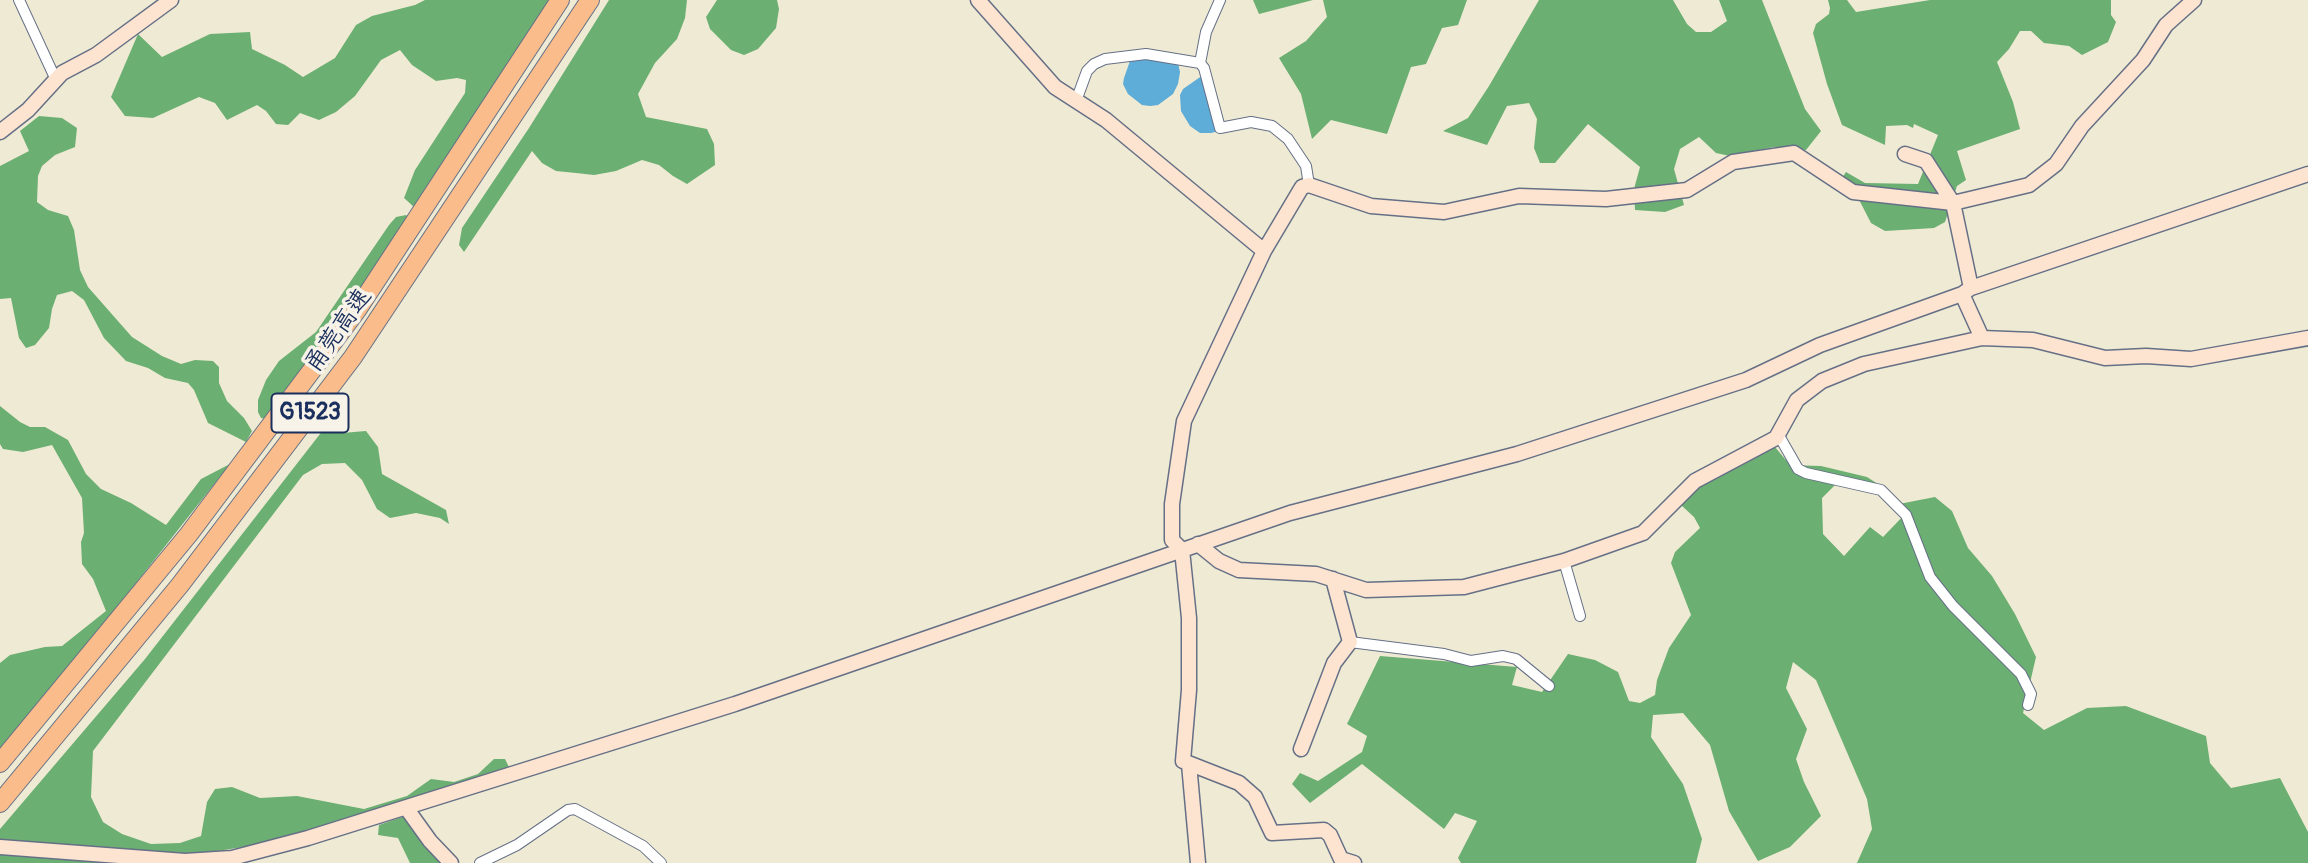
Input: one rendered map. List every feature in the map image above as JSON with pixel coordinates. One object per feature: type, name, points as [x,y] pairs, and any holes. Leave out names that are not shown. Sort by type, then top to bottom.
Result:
[{"type":"highway","name":"甬莞高速","points":[[0,764],[189,534],[357,310],[560,0]]},
{"type":"highway","name":"甬莞高速","points":[[0,803],[180,585],[353,357],[590,0]]},
{"type":"street","points":[[19,0],[56,80]]},
{"type":"street","points":[[0,132],[29,110],[62,74],[96,55],[171,0]]},
{"type":"street","points":[[978,0],[1055,87],[1107,120],[1264,251]]},
{"type":"street","points":[[1200,63],[1206,32],[1220,0]]},
{"type":"street","points":[[1354,863],[1341,859],[1330,835],[1324,830],[1272,833],[1255,797],[1239,783],[1183,761],[1189,690],[1189,618],[1182,550],[1172,540],[1172,504],[1184,421],[1264,251],[1302,187],[1308,185],[1371,206],[1393,210],[1444,212],[1518,196],[1606,199],[1687,190],[1733,162],[1794,153],[1853,192],[1953,203],[2029,185],[2056,164],[2082,126],[2143,60],[2165,26],[2194,0]]},
{"type":"street","points":[[1076,102],[1087,71],[1105,59],[1146,54],[1200,63],[1204,68],[1220,128],[1251,122],[1272,126],[1288,139],[1306,166],[1308,185]]},
{"type":"street","points":[[1905,154],[1926,161],[1953,203],[1966,291],[1982,338]]},
{"type":"street","points":[[0,847],[185,861],[220,861],[296,841],[735,704],[1290,513],[1517,454],[1734,384],[1820,345],[1966,291],[2308,174]]},
{"type":"street","points":[[1198,544],[1219,561],[1239,570],[1316,574],[1366,590],[1464,587],[1564,561],[1643,533],[1695,481],[1776,438],[1797,400],[1822,381],[1864,365],[1982,338],[2033,340],[2105,358],[2146,356],[2191,359],[2308,338]]},
{"type":"street","points":[[1778,434],[1798,469],[1881,490],[1906,515],[1930,577],[1953,606],[2021,674],[2031,694],[2028,705]]},
{"type":"street","points":[[1564,561],[1580,615]]},
{"type":"street","points":[[1333,579],[1350,642]]},
{"type":"street","points":[[1350,642],[1444,654],[1471,661],[1503,656],[1516,659],[1549,686]]},
{"type":"street","points":[[1301,749],[1334,663],[1350,642]]},
{"type":"street","points":[[1189,764],[1198,863]]},
{"type":"street","points":[[407,808],[430,841],[451,863]]},
{"type":"street","points":[[480,863],[517,845],[568,810],[575,809],[643,846],[661,863]]},
{"type":"green space","points":[[425,0],[550,0],[414,207],[404,198],[415,170],[465,93],[466,80],[457,78],[436,81],[412,65],[400,50],[381,60],[355,96],[336,112],[319,120],[300,113],[288,125],[276,124],[266,111],[257,105],[227,120],[215,103],[199,97],[153,118],[125,116],[111,97],[138,34],[162,57],[210,34],[250,32],[252,49],[303,77],[335,58],[356,25],[372,16]]},
{"type":"green space","points":[[609,0],[687,0],[685,18],[677,39],[655,63],[638,94],[646,117],[707,129],[714,144],[715,165],[687,184],[659,165],[642,160],[616,171],[594,175],[556,171],[542,163],[532,151],[464,252],[459,245],[462,228],[529,128]]},
{"type":"green space","points":[[717,0],[777,0],[779,9],[776,28],[758,49],[744,55],[731,50],[710,29],[706,17]]},
{"type":"green space","points":[[1253,0],[1313,0],[1259,14]]},
{"type":"green space","points":[[1323,0],[1467,0],[1458,25],[1442,28],[1426,64],[1411,67],[1387,134],[1331,120],[1312,139],[1301,94],[1279,58],[1306,41],[1327,17]]},
{"type":"green space","points":[[1539,0],[1673,0],[1687,24],[1696,32],[1711,32],[1727,21],[1719,0],[1762,0],[1805,109],[1821,131],[1806,150],[1774,147],[1730,156],[1716,153],[1699,137],[1680,149],[1674,169],[1684,205],[1665,212],[1635,210],[1634,189],[1640,167],[1588,124],[1555,163],[1540,163],[1534,148],[1537,119],[1529,103],[1507,106],[1487,145],[1443,131],[1468,118]]},
{"type":"green space","points":[[1828,0],[1847,0],[1856,12],[1930,0],[2111,0],[2111,15],[2116,22],[2108,42],[2082,55],[2069,46],[2044,43],[2031,31],[2020,31],[1997,62],[2013,102],[2020,129],[1957,151],[1966,180],[1957,186],[1945,222],[1934,228],[1885,231],[1871,223],[1852,186],[1842,178],[1846,172],[1865,183],[1918,184],[1938,135],[1914,124],[1913,128],[1907,125],[1886,126],[1885,145],[1842,125],[1813,33],[1816,24],[1829,14]]},
{"type":"green space","points":[[39,116],[62,118],[77,128],[75,147],[55,155],[42,166],[38,176],[37,202],[48,210],[68,216],[74,230],[80,270],[88,287],[132,337],[162,356],[181,364],[195,360],[213,361],[219,367],[219,383],[227,401],[244,418],[252,431],[246,442],[208,423],[194,390],[188,383],[165,378],[148,368],[126,361],[104,338],[84,300],[72,291],[57,295],[49,328],[35,345],[26,348],[19,338],[11,298],[0,299],[0,166],[29,151],[20,131]]},
{"type":"green space","points":[[396,217],[408,217],[335,326],[266,419],[261,418],[258,400],[266,380],[279,361],[316,332],[389,225]]},
{"type":"green space","points":[[0,406],[30,427],[45,427],[68,440],[86,474],[101,489],[131,503],[166,525],[201,479],[230,464],[46,697],[0,749],[0,663],[10,655],[62,646],[106,611],[93,579],[82,564],[82,498],[52,445],[23,452],[3,449],[0,444]]},
{"type":"green space","points":[[327,425],[342,433],[366,431],[378,447],[382,474],[446,510],[449,524],[440,518],[416,513],[390,518],[377,509],[362,480],[345,463],[322,464],[303,475],[93,751],[91,797],[103,822],[122,834],[151,844],[180,843],[201,836],[207,802],[215,789],[232,787],[260,798],[297,796],[364,809],[407,796],[431,779],[454,782],[478,774],[494,759],[505,759],[510,769],[370,815],[255,845],[199,854],[128,852],[137,863],[0,863],[0,829],[145,659]]},
{"type":"green space","points":[[1775,447],[1790,465],[1821,466],[1867,477],[1881,486],[1835,485],[1822,498],[1823,534],[1844,556],[1870,527],[1883,537],[1907,512],[1899,504],[1935,497],[1952,511],[1968,548],[1992,576],[2036,657],[2023,713],[2044,730],[2087,708],[2126,706],[2206,736],[2210,763],[2231,788],[2280,778],[2308,832],[2308,863],[1857,863],[1872,829],[1867,799],[1816,680],[1793,662],[1786,688],[1807,729],[1796,759],[1821,816],[1790,847],[1758,861],[1729,811],[1710,745],[1683,713],[1653,715],[1651,737],[1683,784],[1702,839],[1696,863],[1461,863],[1458,858],[1477,821],[1455,813],[1444,829],[1362,764],[1310,803],[1292,784],[1300,773],[1318,781],[1362,752],[1367,736],[1347,724],[1380,656],[1517,667],[1512,685],[1542,692],[1568,654],[1595,660],[1618,672],[1629,701],[1640,703],[1655,695],[1657,680],[1669,648],[1691,615],[1671,563],[1675,552],[1700,528],[1694,517],[1681,505],[1692,489],[1754,454]]},
{"type":"green space","points":[[405,816],[443,863],[410,863],[398,838],[378,835],[379,825]]},
{"type":"water","points":[[1131,58],[1178,63],[1180,72],[1173,94],[1158,105],[1150,106],[1142,105],[1128,94],[1123,84]]},
{"type":"water","points":[[1203,75],[1219,131],[1211,133],[1200,133],[1190,126],[1181,111],[1180,95],[1183,89]]}]
